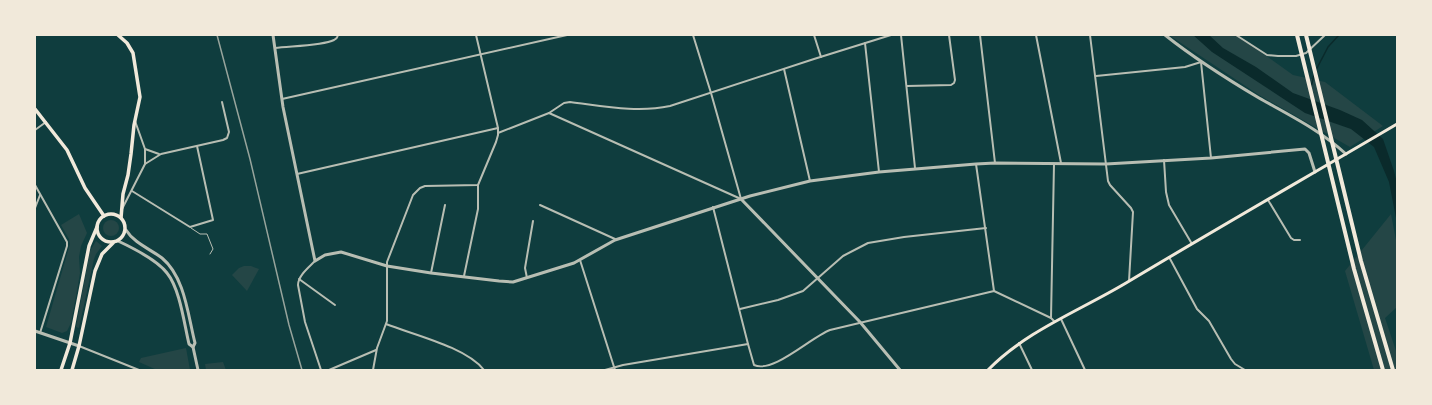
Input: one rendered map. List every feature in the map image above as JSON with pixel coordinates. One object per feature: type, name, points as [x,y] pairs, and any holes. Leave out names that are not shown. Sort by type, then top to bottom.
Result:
[{"type":"highway","points":[[1297,35],[1335,195],[1354,269],[1383,370]]},
{"type":"highway","points":[[1306,35],[1361,261],[1393,370]]},
{"type":"main road","points":[[118,35],[131,48],[140,97],[135,120],[121,218]]},
{"type":"main road","points":[[35,109],[67,150],[85,188],[104,216]]},
{"type":"main road","points":[[988,370],[1019,343],[1129,281],[1397,124]]},
{"type":"main road","points":[[61,370],[70,343],[89,246],[98,223],[104,216],[113,214],[124,221],[126,230],[118,241],[113,242],[103,240],[100,237],[97,228]]},
{"type":"main road","points":[[72,370],[79,346],[95,272],[102,254],[113,242]]},
{"type":"street","points":[[273,35],[282,99],[315,261]]},
{"type":"street","points":[[275,48],[334,40],[338,35]]},
{"type":"street","points":[[464,277],[478,209],[478,185],[496,142],[498,133],[476,35]]},
{"type":"street","points":[[282,99],[566,35]]},
{"type":"street","points":[[693,35],[711,93],[740,199]]},
{"type":"street","points":[[814,35],[821,57]]},
{"type":"street","points":[[498,133],[549,113],[560,105],[570,102],[619,108],[659,109],[891,35]]},
{"type":"street","points":[[901,35],[915,168]]},
{"type":"street","points":[[907,86],[951,85],[954,83],[955,80],[949,35]]},
{"type":"street","points":[[980,35],[995,163]]},
{"type":"street","points":[[1036,35],[1061,164]]},
{"type":"street","points":[[1090,35],[1108,181],[1133,212],[1129,281]]},
{"type":"street","points":[[1165,35],[1201,62],[1336,144],[1346,154]]},
{"type":"street","points":[[1236,35],[1267,55],[1296,56],[1306,52],[1324,35]]},
{"type":"street","points":[[865,43],[879,172]]},
{"type":"street","points":[[1096,76],[1185,66],[1201,62]]},
{"type":"street","points":[[1201,62],[1211,158]]},
{"type":"street","points":[[784,69],[810,181]]},
{"type":"street","points":[[145,164],[161,154],[227,138],[229,132],[222,102]]},
{"type":"street","points":[[549,113],[740,199],[860,322],[900,370]]},
{"type":"street","points":[[122,210],[145,164],[144,149],[135,120]]},
{"type":"street","points":[[35,130],[46,122]]},
{"type":"street","points":[[297,174],[498,128]]},
{"type":"street","points":[[132,191],[190,227],[213,220],[197,146]]},
{"type":"street","points":[[144,149],[161,154]]},
{"type":"street","points":[[322,370],[305,322],[298,286],[299,279],[315,261],[325,255],[340,252],[387,266],[506,282],[527,278],[580,260],[604,245],[616,240],[713,207],[810,181],[915,168],[976,164],[1106,164],[1211,158],[1305,149],[1309,153],[1315,172]]},
{"type":"street","points":[[1164,160],[1169,205],[1192,244]]},
{"type":"street","points":[[976,164],[994,291]]},
{"type":"street","points":[[1051,318],[1054,164]]},
{"type":"street","points":[[35,185],[64,236],[67,246],[40,333]]},
{"type":"street","points":[[373,370],[376,350],[388,318],[387,266],[416,191],[425,186],[478,185]]},
{"type":"street","points":[[35,193],[40,195]]},
{"type":"street","points":[[35,208],[40,195]]},
{"type":"street","points":[[1267,199],[1291,238],[1300,240]]},
{"type":"street","points":[[431,273],[445,205]]},
{"type":"street","points":[[540,205],[616,240]]},
{"type":"street","points":[[713,207],[756,370]]},
{"type":"street","points":[[527,278],[525,268],[533,221]]},
{"type":"street","points":[[740,309],[778,300],[808,288],[843,256],[868,243],[904,237],[986,228]]},
{"type":"street","points":[[126,230],[133,239],[162,258],[177,276],[181,285],[195,343],[194,348],[198,370]]},
{"type":"street","points":[[118,241],[152,260],[162,267],[170,276],[178,295],[189,344],[194,348]]},
{"type":"street","points":[[1169,257],[1197,309],[1209,321],[1231,359],[1239,367],[1245,370]]},
{"type":"street","points":[[580,260],[615,369]]},
{"type":"street","points":[[299,279],[335,304]]},
{"type":"street","points":[[754,365],[760,366],[778,362],[824,332],[860,322],[994,291],[1051,318],[1054,322]]},
{"type":"street","points":[[1061,318],[1085,370]]},
{"type":"street","points":[[386,324],[437,341],[470,358],[484,370]]},
{"type":"street","points":[[35,331],[79,346],[138,370]]},
{"type":"street","points":[[1019,343],[1032,370]]},
{"type":"street","points":[[605,370],[642,362],[748,344]]},
{"type":"street","points":[[329,370],[376,350]]},
{"type":"lane","points":[[190,227],[200,234],[207,234],[213,248],[210,254]]},
{"type":"shaded area","points":[[1169,35],[1237,35],[1293,75],[1325,82],[1383,126],[1350,147],[1259,95]]},
{"type":"shaded area","points":[[1193,35],[1209,35],[1223,48],[1256,67],[1293,93],[1340,110],[1362,120],[1383,139],[1397,183],[1397,223],[1389,182],[1374,147],[1351,129],[1305,113],[1212,52]]},
{"type":"shaded area","points":[[79,214],[87,233],[81,246],[79,257],[80,273],[71,323],[67,331],[62,333],[46,327],[70,244],[69,239],[61,225]]},
{"type":"shaded area","points":[[1391,214],[1397,245],[1397,307],[1385,318],[1397,354],[1397,370],[1374,370],[1345,271]]},
{"type":"shaded area","points":[[108,220],[114,220],[119,225],[117,234],[114,236],[108,236],[103,231],[103,225]]},
{"type":"shaded area","points":[[96,241],[102,246],[94,259],[79,328],[76,327],[90,251]]},
{"type":"shaded area","points":[[251,266],[259,269],[247,291],[232,275],[239,268]]},
{"type":"shaded area","points":[[186,348],[190,370],[157,370],[139,362],[141,358]]},
{"type":"shaded area","points":[[223,362],[226,370],[206,370],[205,364]]},
{"type":"waterway","points":[[1316,70],[1328,47],[1339,35]]},
{"type":"waterway","points":[[1311,87],[1314,75]]},
{"type":"railway","points":[[217,35],[250,159],[289,325],[302,370]]}]
